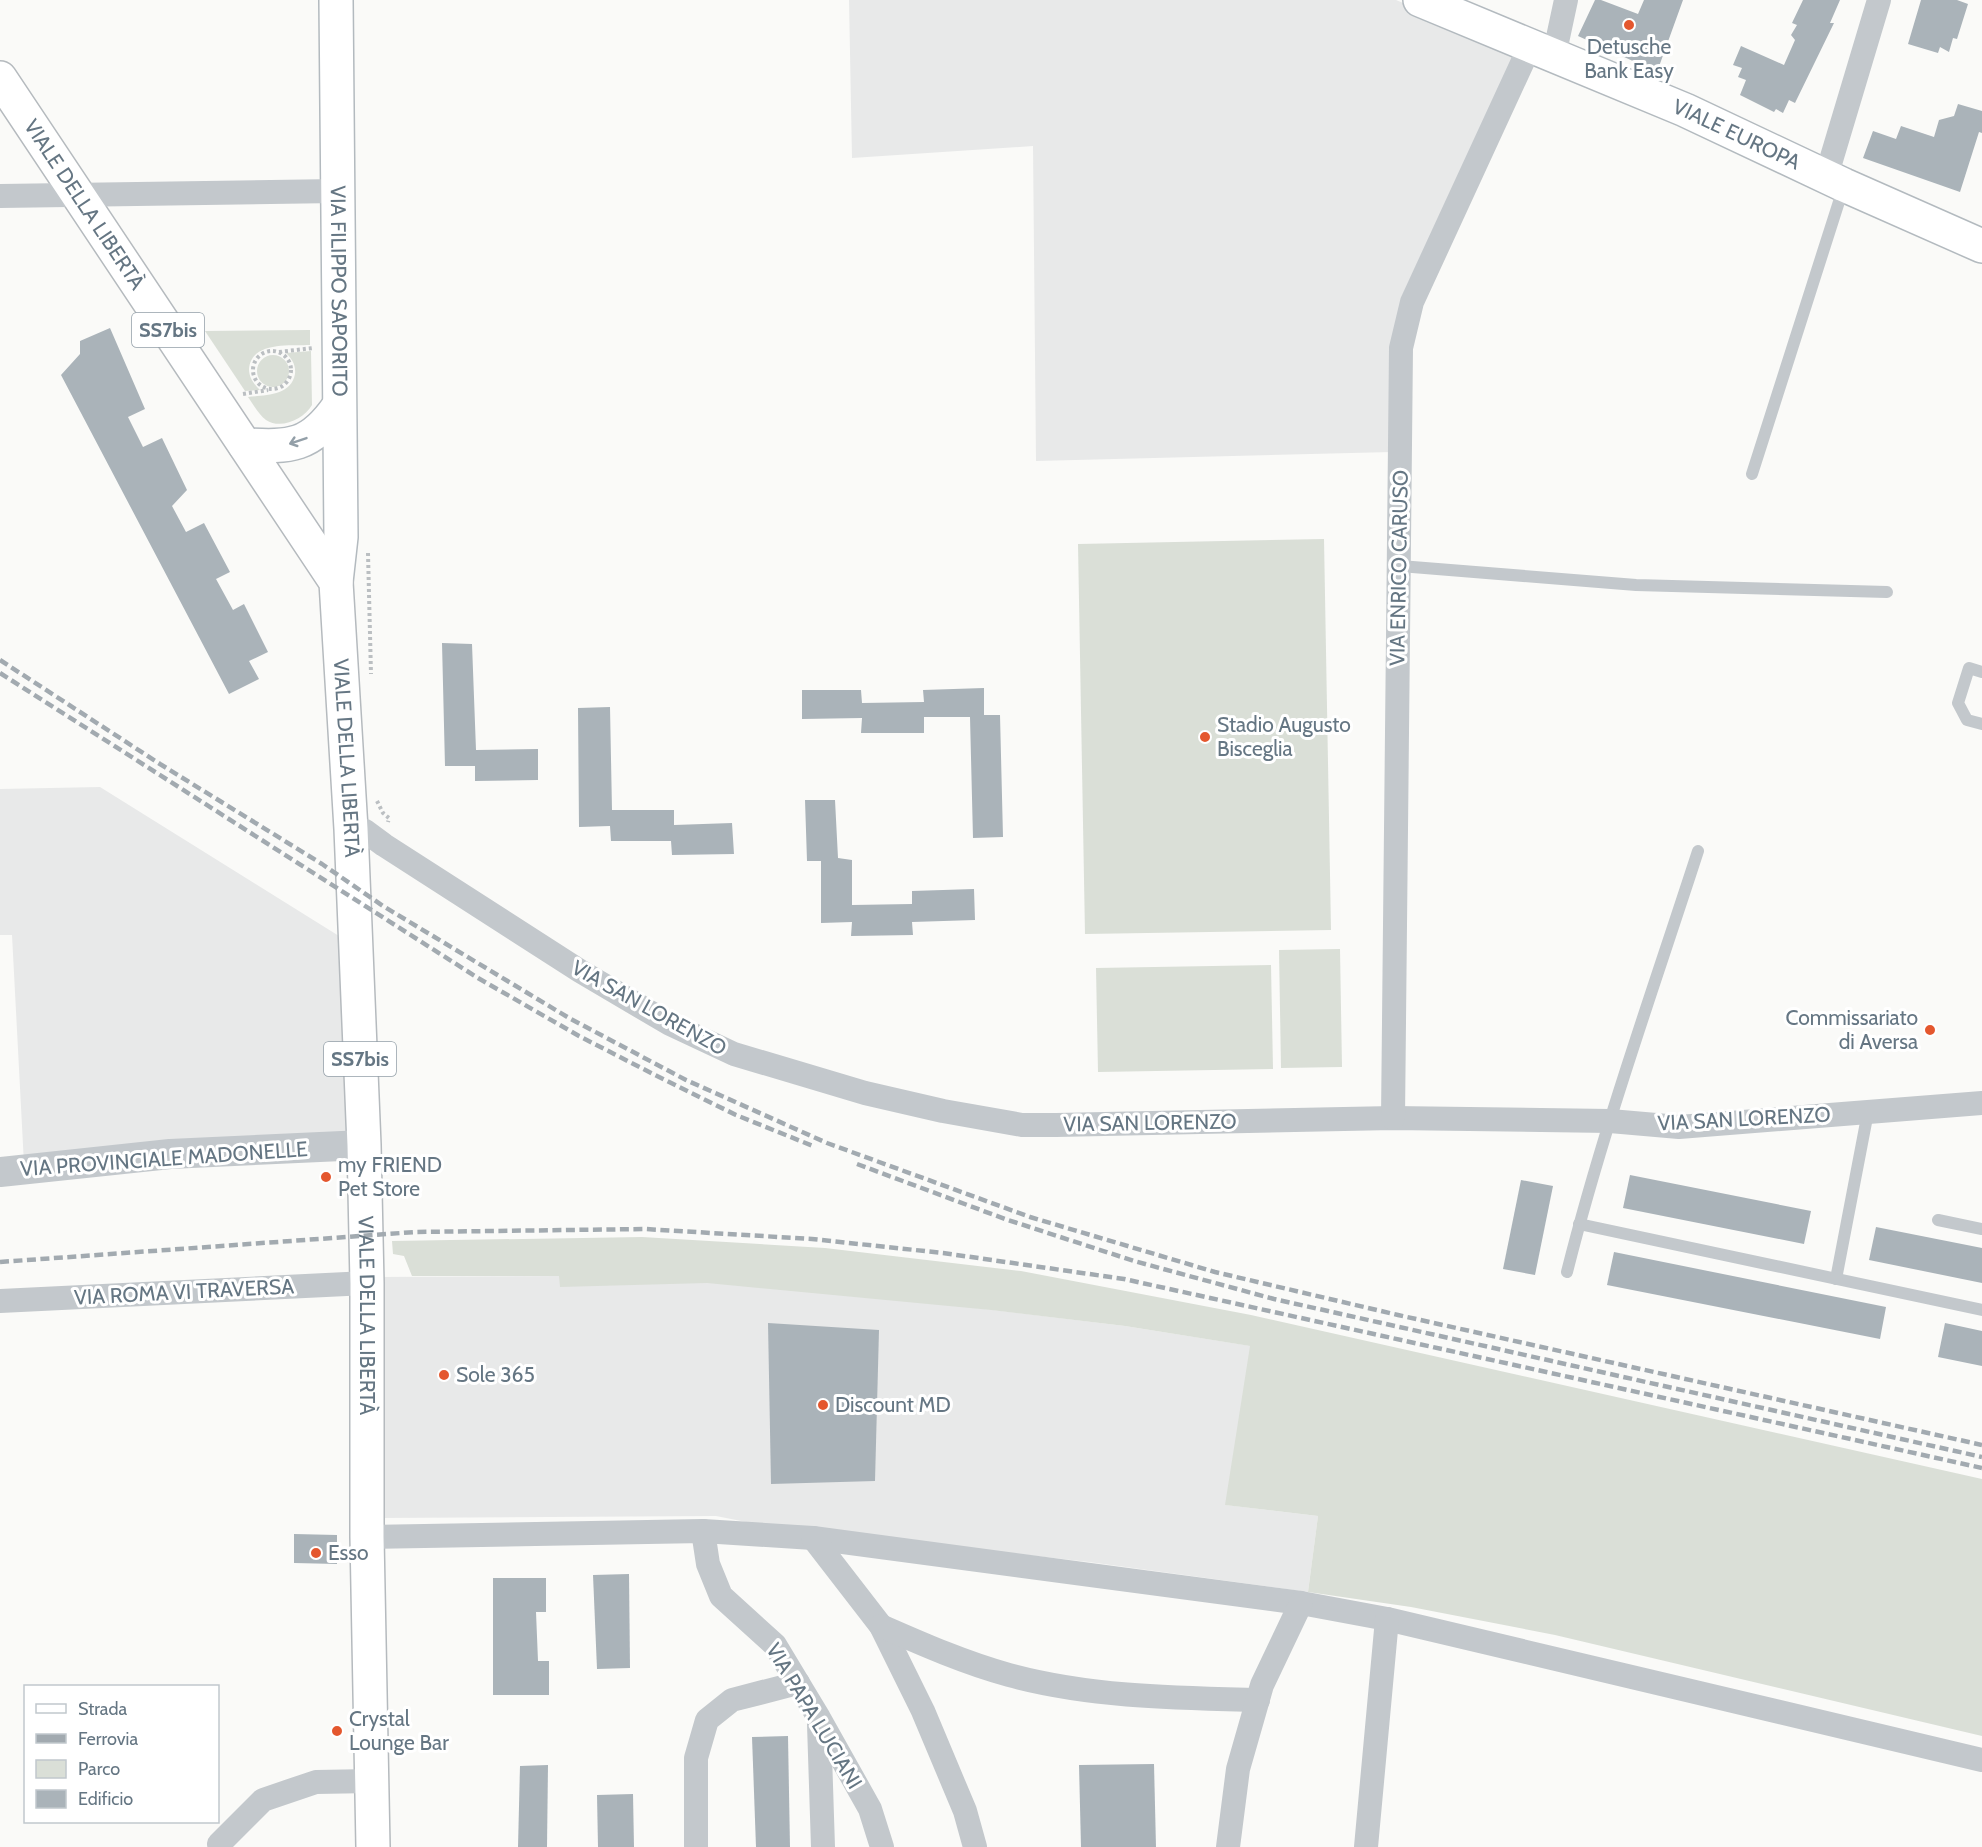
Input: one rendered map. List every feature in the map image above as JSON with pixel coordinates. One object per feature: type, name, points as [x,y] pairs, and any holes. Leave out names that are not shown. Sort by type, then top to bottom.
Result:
[{"type":"main road","name":"VIA FILIPPO SAPORITO","points":[[336,0],[341,537],[336,582]]},
{"type":"main road","name":"VIALE EUROPA","points":[[1436,3],[1542,51],[1685,110],[1835,181],[1982,246]]},
{"type":"main road","name":"VIALE DELLA LIBERTÀ","points":[[0,78],[336,582],[351,840],[364,1145],[367,1283],[367,1537]]},
{"type":"main road","points":[[245,445],[279,446],[303,441],[325,425],[338,407]]},
{"type":"main road","name":"SS7bis","points":[[367,1537],[374,1847]]},
{"type":"street","name":"VIA ENRICO CARUSO","points":[[1393,1118],[1401,348],[1412,302],[1566,0]]},
{"type":"street","points":[[1835,181],[1880,0]]},
{"type":"street","points":[[0,196],[77,193],[337,191]]},
{"type":"street","name":"VIA SAN LORENZO","points":[[351,840],[368,851],[384,845],[579,971],[670,1024],[734,1054],[854,1090],[943,1111],[1022,1125],[1393,1118],[1610,1121],[1679,1127],[1982,1102]]},
{"type":"street","name":"VIA PROVINCIALE MADONELLE","points":[[0,1172],[170,1154],[364,1145]]},
{"type":"street","name":"VIA ROMA VI TRAVERSA","points":[[0,1301],[367,1283]]},
{"type":"street","points":[[367,1537],[703,1531],[813,1538],[1301,1603],[1387,1619],[1982,1760]]},
{"type":"street","name":"VIA PAPA LUCIANI","points":[[703,1531],[708,1564],[721,1596],[775,1645],[870,1809],[882,1847]]},
{"type":"street","points":[[813,1538],[881,1626],[923,1711],[965,1811],[975,1847]]},
{"type":"street","points":[[1228,1847],[1238,1768],[1262,1685],[1301,1603]]},
{"type":"street","points":[[1366,1847],[1387,1619]]},
{"type":"street","points":[[881,1626],[936,1650],[1009,1675],[1090,1691],[1170,1698],[1258,1700]]},
{"type":"street","points":[[696,1847],[696,1758],[707,1720],[732,1700],[798,1683]]},
{"type":"street","points":[[819,1718],[822,1847]]},
{"type":"street","points":[[221,1847],[219,1844],[263,1800],[316,1782],[372,1781]]},
{"type":"lane","points":[[1752,474],[1793,350],[1835,181]]},
{"type":"lane","points":[[1400,566],[1636,585],[1887,592]]},
{"type":"lane","points":[[1982,672],[1969,668],[1958,703],[1967,720],[1982,724]]},
{"type":"lane","points":[[1567,1272],[1610,1121],[1698,851]]},
{"type":"lane","points":[[1836,1279],[1868,1112]]},
{"type":"lane","points":[[1938,1220],[1982,1229]]},
{"type":"lane","points":[[1580,1224],[1982,1310]]},
{"type":"path","points":[[278,352],[289,360],[290,378],[281,388],[275,390],[262,387],[254,378],[253,372],[256,360],[266,352],[338,348]]},
{"type":"shaded area","points":[[849,0],[1396,0],[1516,50],[1402,296],[1392,452],[1036,461],[1033,146],[852,158]]},
{"type":"shaded area","points":[[100,787],[347,941],[356,1139],[24,1164],[12,935],[0,935],[0,789]]},
{"type":"shaded area","points":[[711,1276],[1125,1326],[1251,1346],[1226,1505],[1318,1516],[1308,1592],[1089,1562],[761,1525],[716,1516],[378,1518],[377,1277]]},
{"type":"green space","points":[[310,330],[310,345],[273,347],[257,354],[251,360],[249,372],[252,381],[260,390],[245,391],[205,331]]},
{"type":"green space","points":[[311,351],[312,405],[304,415],[292,422],[278,424],[266,420],[248,397],[269,395],[288,387],[293,381],[295,371],[293,362],[286,353]]},
{"type":"green space","points":[[273,355],[284,360],[289,371],[284,382],[273,387],[262,382],[257,371],[262,360]]},
{"type":"green space","name":"Stadio Augusto Bisceglia","points":[[1324,539],[1331,930],[1085,934],[1078,544]]},
{"type":"green space","points":[[1340,949],[1342,1067],[1281,1068],[1279,950]]},
{"type":"green space","points":[[1271,965],[1273,1069],[1098,1072],[1096,968]]},
{"type":"green space","points":[[642,1237],[825,1248],[1021,1271],[1251,1315],[1982,1479],[1982,1736],[1555,1635],[1411,1607],[1308,1592],[1318,1516],[1225,1505],[1250,1346],[1125,1326],[991,1310],[707,1283],[560,1287],[559,1276],[412,1276],[404,1256],[393,1254],[392,1241]]},
{"type":"building","name":"Detusche Bank Easy","points":[[1595,0],[1601,0],[1638,14],[1644,0],[1683,0],[1657,72],[1578,36]]},
{"type":"building","points":[[1803,0],[1840,0],[1830,23],[1834,23],[1795,103],[1789,100],[1783,113],[1776,109],[1774,112],[1740,95],[1746,80],[1738,77],[1742,68],[1733,65],[1741,46],[1784,65],[1795,40],[1791,35],[1797,25],[1792,23]]},
{"type":"building","points":[[1921,0],[1957,0],[1968,4],[1957,39],[1953,38],[1949,52],[1940,47],[1938,53],[1908,44]]},
{"type":"building","points":[[1958,104],[1982,111],[1982,133],[1979,132],[1960,192],[1863,158],[1873,131],[1896,139],[1901,126],[1934,137],[1939,120],[1954,116]]},
{"type":"building","points":[[110,328],[145,409],[128,417],[143,447],[162,438],[187,490],[172,506],[186,532],[204,523],[230,572],[216,579],[233,610],[244,604],[268,652],[249,661],[259,679],[229,694],[61,375],[80,354],[80,341]]},
{"type":"building","points":[[442,643],[472,644],[476,750],[538,749],[538,780],[475,781],[475,766],[445,766]]},
{"type":"building","points":[[984,688],[984,715],[1000,715],[1003,837],[973,838],[970,717],[924,717],[924,733],[861,733],[862,718],[802,719],[802,690],[861,690],[862,703],[924,702],[923,690]]},
{"type":"building","points":[[610,707],[612,810],[674,810],[674,825],[732,823],[734,854],[672,855],[671,841],[611,841],[610,826],[579,827],[578,708]]},
{"type":"building","points":[[805,800],[835,800],[838,858],[852,860],[852,905],[912,904],[912,891],[974,889],[975,920],[912,922],[913,935],[851,936],[852,922],[821,923],[821,861],[807,861]]},
{"type":"building","points":[[1630,1175],[1811,1211],[1804,1244],[1623,1208]]},
{"type":"building","points":[[1521,1180],[1553,1186],[1535,1275],[1503,1269]]},
{"type":"building","points":[[1876,1227],[1982,1248],[1982,1283],[1869,1260]]},
{"type":"building","points":[[1614,1252],[1886,1307],[1880,1339],[1607,1285]]},
{"type":"building","name":"Discount MD","points":[[768,1323],[879,1330],[875,1481],[771,1484]]},
{"type":"building","points":[[1945,1323],[1982,1331],[1982,1366],[1938,1357]]},
{"type":"building","points":[[294,1534],[337,1535],[337,1564],[294,1563]]},
{"type":"building","points":[[629,1574],[630,1668],[597,1669],[593,1575]]},
{"type":"building","points":[[493,1578],[546,1578],[546,1612],[536,1612],[538,1661],[549,1661],[549,1695],[493,1695]]},
{"type":"building","points":[[788,1736],[790,1847],[756,1847],[752,1737]]},
{"type":"building","points":[[1154,1764],[1156,1847],[1081,1847],[1079,1765]]},
{"type":"building","points":[[548,1765],[547,1847],[518,1847],[520,1766]]},
{"type":"building","points":[[633,1794],[634,1847],[598,1847],[597,1795]]},
{"type":"railway","points":[[0,660],[160,764],[322,864],[383,906],[569,1018],[686,1080],[827,1143],[1030,1217],[1215,1272],[1982,1445]]},
{"type":"railway","points":[[0,673],[478,978],[579,1036],[655,1075],[736,1115],[813,1146]]},
{"type":"railway","points":[[857,1164],[1005,1219],[1134,1261],[1274,1299],[1982,1457]]},
{"type":"railway","points":[[0,1262],[415,1232],[645,1229],[812,1239],[943,1253],[1124,1279],[1982,1468]]},
{"type":"place","name":"Detusche Bank Easy","points":[[1629,25]]},
{"type":"place","name":"Stadio Augusto Bisceglia","points":[[1205,737]]},
{"type":"place","name":"Commissariato di Aversa","points":[[1930,1030]]},
{"type":"place","name":"my FRIEND Pet Store","points":[[326,1177]]},
{"type":"place","name":"Sole 365","points":[[444,1375]]},
{"type":"place","name":"Discount MD","points":[[823,1405]]},
{"type":"place","name":"Esso","points":[[316,1553]]},
{"type":"place","name":"Crystal Lounge Bar","points":[[337,1731]]}]
